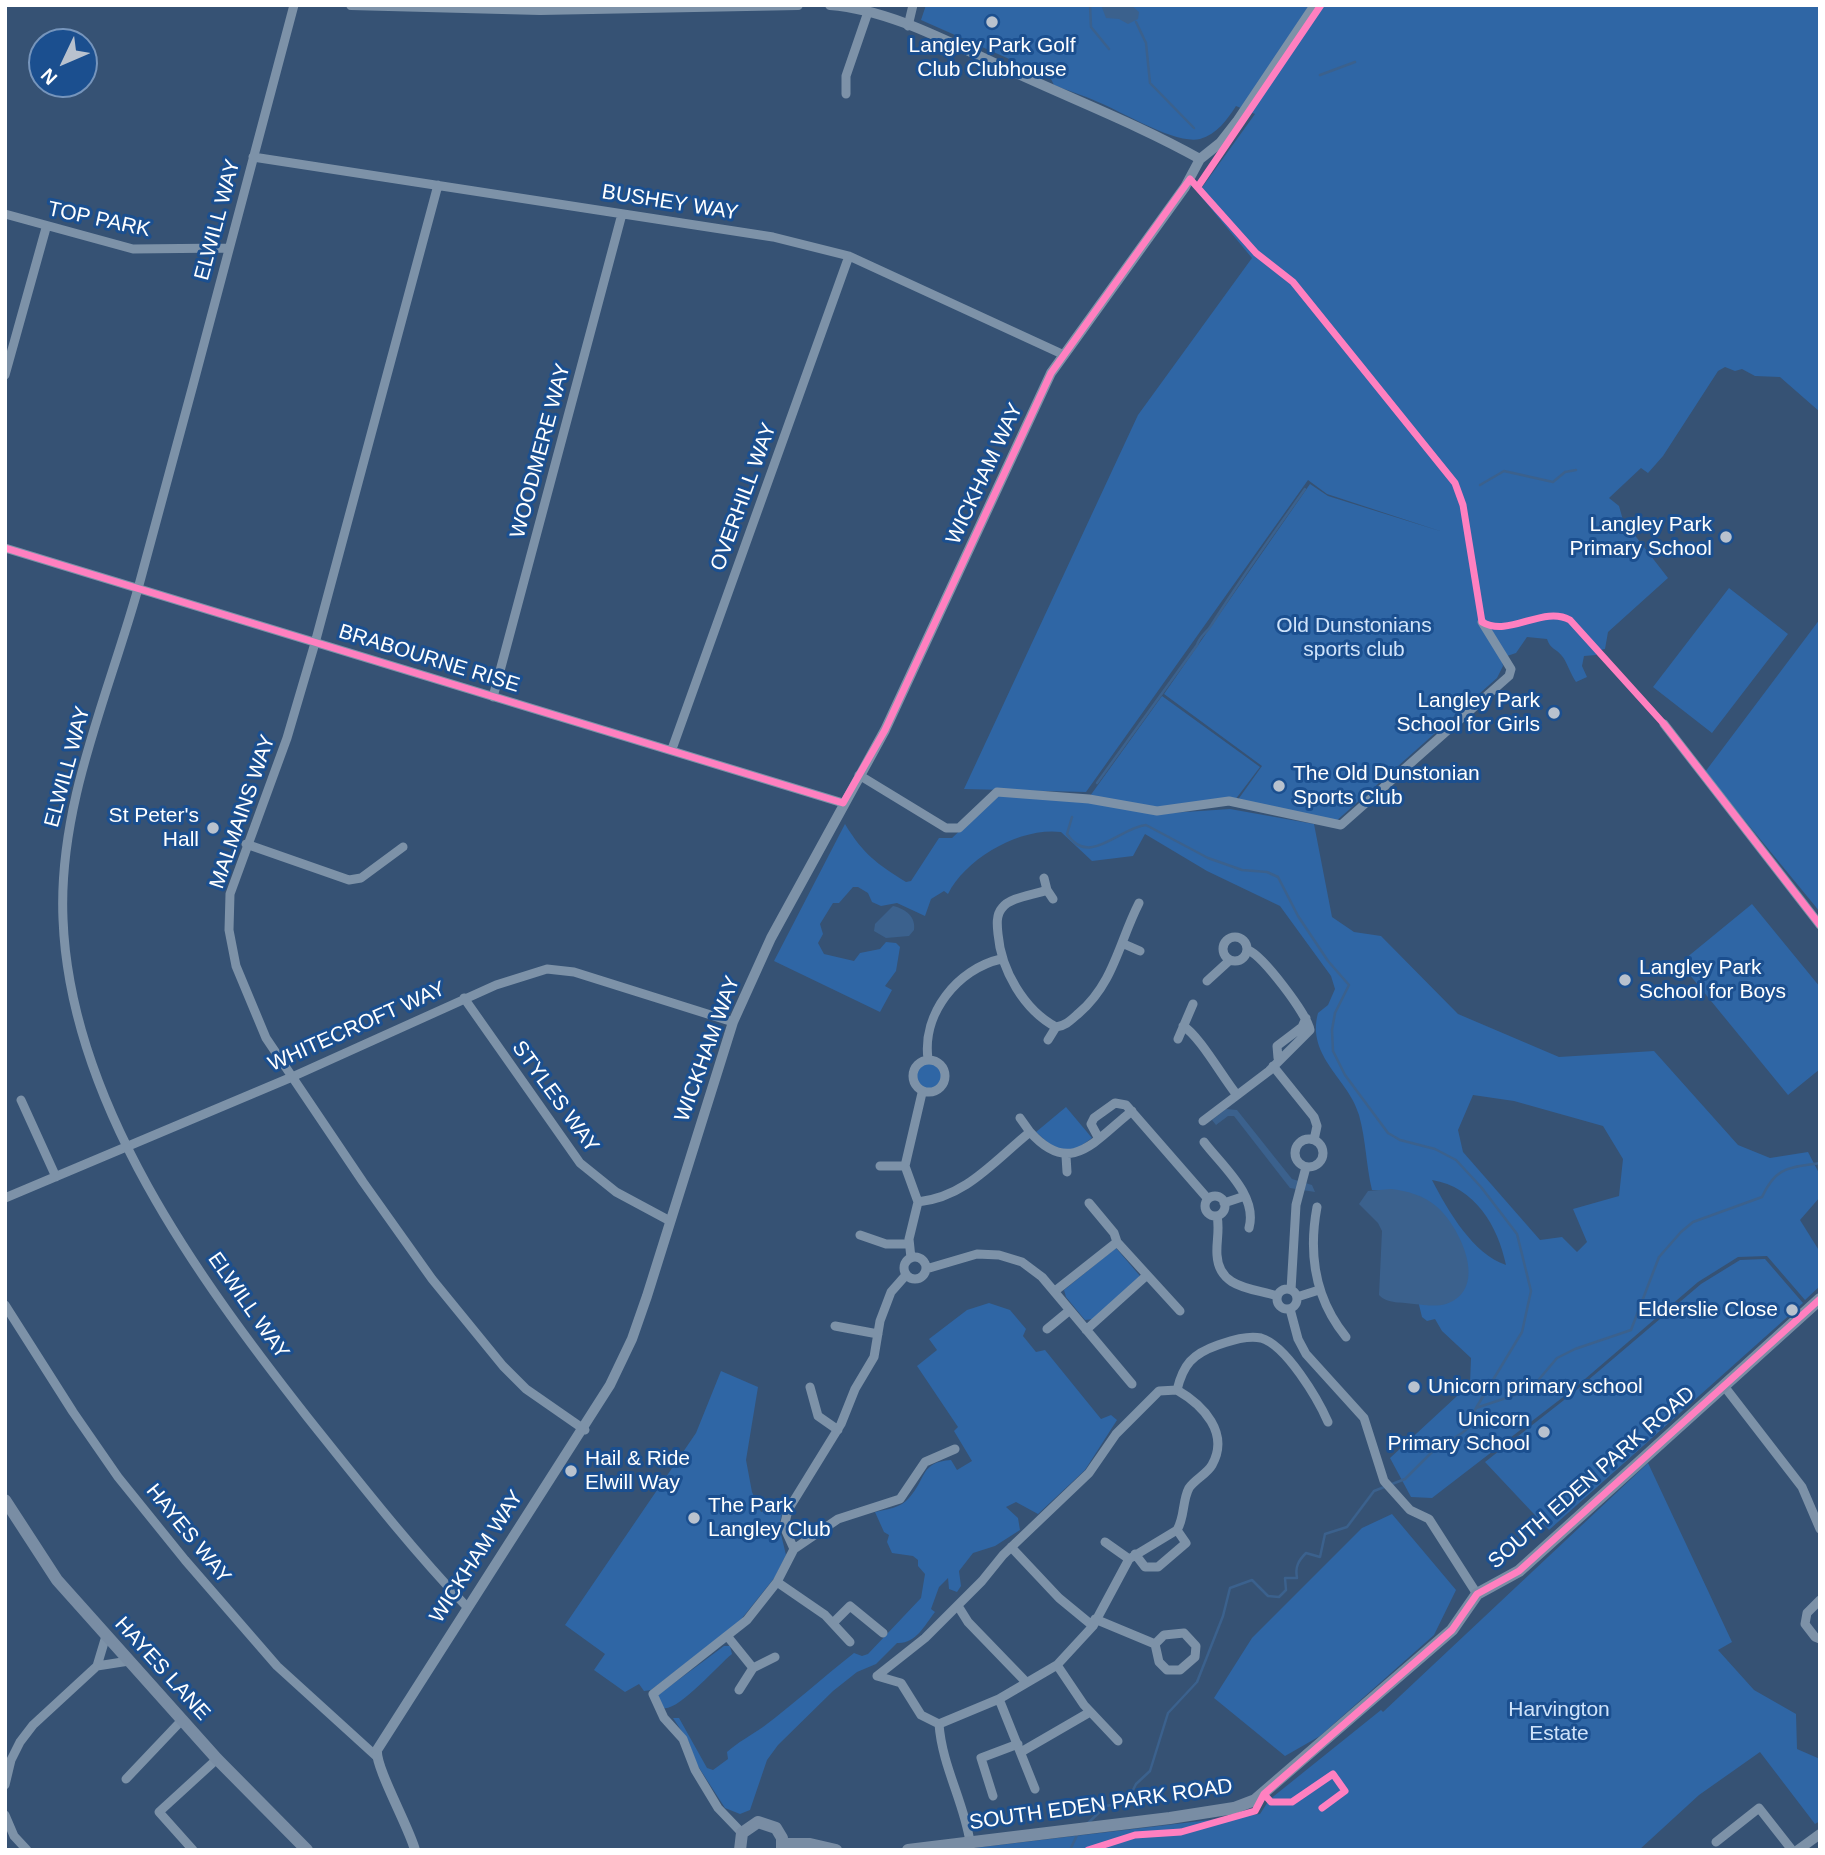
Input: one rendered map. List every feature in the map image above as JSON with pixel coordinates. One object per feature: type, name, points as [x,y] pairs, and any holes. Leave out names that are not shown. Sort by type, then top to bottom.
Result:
[{"type":"main road","name":"SOUTH EDEN PARK ROAD","points":[[908,1850],[1227,1810],[1255,1800],[1452,1630],[1477,1594],[1519,1571],[1818,1305]]},
{"type":"main road","name":"HAYES LANE","points":[[5,1500],[57,1580],[217,1759],[307,1850]]},
{"type":"main road","points":[[740,1850],[742,1833],[751,1825],[765,1822],[776,1828],[783,1847],[810,1844],[836,1850]]},
{"type":"street","name":"ELWILL WAY","points":[[294,5],[138,589],[72,810],[63,884],[62,921],[72,996],[99,1080],[127,1146],[204,1276],[246,1339],[405,1541],[467,1607]]},
{"type":"street","points":[[351,5],[540,10],[798,5]]},
{"type":"street","points":[[830,5],[868,12],[908,26],[1151,133],[1200,159]]},
{"type":"street","points":[[908,26],[913,5]]},
{"type":"street","name":"WICKHAM WAY","points":[[376,1756],[379,1746],[467,1607],[584,1430],[632,1339],[733,1023],[771,938],[884,730],[1062,354],[1185,187],[1200,159],[1229,132],[1315,5]]},
{"type":"street","points":[[846,94],[846,76],[868,12]]},
{"type":"street","name":"BUSHEY WAY","points":[[253,157],[773,237],[849,256],[899,276],[1062,354]]},
{"type":"street","name":"MALMAINS WAY","points":[[438,185],[315,643],[287,738],[246,844],[230,894],[229,930],[236,966],[266,1038],[432,1279],[503,1366],[526,1389],[584,1430]]},
{"type":"street","name":"WOODMERE WAY","points":[[493,697],[622,214]]},
{"type":"street","name":"TOP PARK","points":[[5,215],[133,249],[228,248]]},
{"type":"street","points":[[5,375],[46,228]]},
{"type":"street","name":"OVERHILL WAY","points":[[671,750],[849,256]]},
{"type":"street","name":"BRABOURNE RISE","points":[[5,548],[843,803]]},
{"type":"street","points":[[859,775],[946,828],[959,828],[997,792],[1089,799],[1157,811],[1229,801],[1341,825],[1509,676],[1511,669],[1482,622]]},
{"type":"street","points":[[1664,723],[1820,925]]},
{"type":"street","points":[[246,844],[349,880],[361,878],[403,847]]},
{"type":"street","points":[[1044,878],[1053,900]]},
{"type":"street","points":[[1047,890],[1008,902],[1001,909],[998,924],[1000,959],[1015,987],[1056,1027]]},
{"type":"street","points":[[1048,1040],[1056,1027],[1065,1025],[1097,997],[1124,944],[1139,903]]},
{"type":"street","points":[[1230,960],[1223,948],[1230,938],[1242,938],[1248,950],[1258,956],[1306,1018],[1302,1027],[1277,1046],[1276,1062],[1315,1120],[1314,1140]]},
{"type":"street","points":[[1124,944],[1140,951]]},
{"type":"street","points":[[1207,981],[1230,960],[1240,960],[1248,950]]},
{"type":"street","points":[[928,1059],[929,1033],[938,1010],[953,986],[975,968],[1000,959]]},
{"type":"street","name":"WHITECROFT WAY","points":[[5,1198],[292,1077],[464,999],[534,973],[560,970],[733,1023]]},
{"type":"street","name":"STYLES WAY","points":[[464,999],[580,1163],[616,1192],[670,1221]]},
{"type":"street","points":[[1178,1039],[1194,1004]]},
{"type":"street","points":[[1183,1026],[1199,1040],[1213,1065],[1237,1095]]},
{"type":"street","points":[[922,1093],[932,1093],[940,1087],[950,1072],[938,1062],[928,1059]]},
{"type":"street","points":[[922,1093],[915,1084],[914,1074],[919,1065],[928,1059]]},
{"type":"street","points":[[1203,1121],[1276,1062]]},
{"type":"street","points":[[906,1275],[904,1266],[911,1258],[909,1244],[918,1202],[905,1166],[922,1093]]},
{"type":"street","points":[[21,1100],[56,1177]]},
{"type":"street","points":[[1096,1139],[1092,1121],[1111,1104],[1123,1103],[1208,1199]]},
{"type":"street","points":[[1020,1118],[1048,1150],[1066,1156],[1080,1151],[1132,1111]]},
{"type":"street","points":[[918,1202],[940,1198],[966,1187],[1031,1132]]},
{"type":"street","points":[[1314,1140],[1323,1148],[1323,1157],[1315,1166],[1306,1167],[1296,1158],[1296,1149],[1302,1141],[1314,1140]]},
{"type":"street","points":[[1204,1142],[1245,1196],[1251,1214],[1249,1228]]},
{"type":"street","points":[[1066,1156],[1067,1172]]},
{"type":"street","points":[[880,1166],[905,1166]]},
{"type":"street","points":[[1290,1309],[1297,1303],[1294,1293],[1300,1186],[1306,1167]]},
{"type":"street","points":[[1224,1203],[1245,1196]]},
{"type":"street","points":[[1208,1199],[1216,1197],[1224,1203]]},
{"type":"street","points":[[1208,1199],[1205,1206],[1207,1213],[1217,1216]]},
{"type":"street","points":[[1089,1203],[1114,1233],[1117,1242],[1180,1311]]},
{"type":"street","points":[[1217,1216],[1223,1212],[1224,1203]]},
{"type":"street","points":[[1317,1207],[1313,1249],[1320,1290],[1328,1311],[1346,1337]]},
{"type":"street","points":[[1217,1216],[1217,1258],[1225,1276],[1242,1288],[1278,1296]]},
{"type":"street","points":[[859,1235],[886,1244],[909,1244]]},
{"type":"street","points":[[1055,1291],[1111,1244],[1117,1242]]},
{"type":"street","points":[[906,1275],[918,1279],[926,1269],[970,1255],[996,1255],[1028,1266],[1055,1291],[1132,1384]]},
{"type":"street","points":[[911,1258],[921,1259],[926,1269]]},
{"type":"street","points":[[794,1549],[785,1531],[785,1517],[838,1430],[855,1389],[874,1357],[877,1334],[892,1290],[906,1275]]},
{"type":"street","points":[[1086,1329],[1146,1276]]},
{"type":"street","points":[[1290,1309],[1279,1305],[1278,1296],[1283,1290],[1294,1293],[1320,1290]]},
{"type":"street","name":"HAYES WAY","points":[[5,1305],[111,1466],[186,1560],[277,1666],[376,1756]]},
{"type":"street","points":[[1290,1309],[1301,1344],[1311,1360],[1364,1419],[1384,1481],[1410,1510],[1429,1519],[1477,1594]]},
{"type":"street","points":[[1047,1329],[1070,1310]]},
{"type":"street","points":[[835,1326],[877,1334]]},
{"type":"street","points":[[1177,1390],[1182,1368],[1205,1349],[1236,1339],[1261,1338],[1278,1351],[1313,1390],[1328,1422]]},
{"type":"street","points":[[1724,1386],[1802,1487],[1820,1530]]},
{"type":"street","points":[[810,1387],[818,1416],[838,1430]]},
{"type":"street","points":[[1177,1390],[1193,1399],[1208,1416],[1217,1437],[1212,1465],[1189,1489],[1177,1530],[1132,1556],[1094,1623],[1057,1665],[999,1699],[939,1724],[921,1715],[901,1684],[877,1676],[925,1638],[1011,1547],[1089,1474],[1116,1434],[1159,1391],[1177,1390]]},
{"type":"street","points":[[742,1833],[718,1808],[695,1770],[678,1730],[664,1718],[653,1697],[658,1688],[728,1637],[751,1616],[777,1582],[794,1549],[838,1519],[900,1499],[925,1462],[955,1449]]},
{"type":"street","points":[[1105,1542],[1132,1556],[1145,1567],[1158,1567],[1169,1555],[1185,1546],[1186,1539],[1177,1530]]},
{"type":"street","points":[[1011,1547],[1059,1598],[1094,1623],[1156,1644]]},
{"type":"street","points":[[777,1582],[833,1623],[850,1642]]},
{"type":"street","points":[[1820,1600],[1807,1613],[1805,1624],[1815,1637],[1820,1639]]},
{"type":"street","points":[[833,1623],[851,1606],[883,1633]]},
{"type":"street","points":[[958,1606],[968,1622],[1026,1682]]},
{"type":"street","points":[[1184,1633],[1196,1646],[1195,1657],[1180,1670],[1167,1670],[1159,1662],[1156,1644],[1164,1634],[1184,1633]]},
{"type":"street","points":[[5,1785],[8,1756],[33,1725],[97,1666],[106,1636]]},
{"type":"street","points":[[728,1637],[752,1668]]},
{"type":"street","points":[[739,1690],[752,1668],[775,1657]]},
{"type":"street","points":[[97,1666],[130,1661]]},
{"type":"street","points":[[1057,1665],[1090,1712],[1118,1741]]},
{"type":"street","points":[[999,1699],[1035,1789]]},
{"type":"street","points":[[993,1796],[981,1758],[1019,1748],[1090,1712]]},
{"type":"street","points":[[126,1779],[182,1720]]},
{"type":"street","points":[[939,1724],[944,1758],[967,1823],[970,1842]]},
{"type":"street","points":[[376,1756],[415,1850]]},
{"type":"street","points":[[193,1850],[159,1812],[217,1759]]},
{"type":"street","points":[[1716,1842],[1759,1808],[1792,1850]]},
{"type":"street","points":[[5,1815],[14,1836],[27,1850]]},
{"type":"street","points":[[1798,1850],[1820,1833]]},
{"type":"green space","name":"Old Dunstonians sports club","points":[[926,5],[1820,5],[1820,412],[1780,377],[1755,376],[1742,369],[1735,371],[1725,367],[1718,371],[1663,456],[1648,473],[1641,468],[1609,498],[1619,506],[1623,520],[1668,578],[1608,632],[1605,649],[1599,650],[1596,655],[1584,656],[1582,666],[1587,677],[1576,682],[1564,658],[1547,639],[1527,637],[1516,653],[1501,658],[1503,666],[1497,678],[1334,823],[1237,801],[1262,766],[1164,694],[1310,484],[1328,496],[1443,532],[1327,494],[1308,480],[1086,792],[964,789],[1138,415],[1252,258],[1198,193],[1255,114],[1236,106],[1212,134],[1190,140],[1177,137],[1054,85],[1050,77],[921,20]]},
{"type":"green space","points":[[1729,588],[1788,634],[1712,733],[1653,687]]},
{"type":"green space","points":[[1820,619],[1820,912],[1705,772]]},
{"type":"green space","points":[[1162,696],[1260,767],[1235,800],[1156,808],[1090,796]]},
{"type":"green space","points":[[998,795],[1090,803],[1155,814],[1230,809],[1314,824],[1332,917],[1354,932],[1381,936],[1458,1014],[1559,1057],[1654,1051],[1738,1145],[1770,1158],[1808,1152],[1820,1175],[1820,1197],[1800,1220],[1820,1252],[1820,1286],[1805,1300],[1767,1256],[1738,1257],[1698,1282],[1571,1391],[1432,1498],[1411,1497],[1390,1458],[1470,1384],[1471,1358],[1442,1331],[1435,1319],[1427,1321],[1422,1317],[1391,1191],[1372,1190],[1359,1115],[1318,1042],[1318,1013],[1328,1005],[1335,989],[1331,976],[1280,906],[1207,871],[1145,834],[1133,856],[1092,861],[1061,832],[1045,832],[1012,840],[967,868],[948,894],[944,891],[931,899],[925,916],[897,903],[881,906],[872,902],[868,893],[853,887],[839,903],[833,903],[820,924],[823,934],[818,943],[824,954],[854,961],[860,953],[880,949],[886,942],[896,943],[900,947],[896,971],[885,986],[892,990],[880,1012],[774,961],[845,824],[871,858],[906,882],[911,881],[939,838],[952,838]],"holes":[[[1473,1095],[1514,1101],[1603,1126],[1623,1159],[1619,1196],[1573,1209],[1587,1242],[1577,1252],[1562,1237],[1540,1240],[1463,1152],[1458,1130]],[[1432,1180],[1461,1191],[1482,1210],[1497,1236],[1506,1265],[1472,1241],[1454,1218]]]},
{"type":"green space","points":[[1752,904],[1820,987],[1820,1069],[1788,1095],[1680,963]]},
{"type":"green space","points":[[929,1063],[938,1067],[942,1076],[938,1085],[929,1089],[920,1085],[916,1076],[920,1067]]},
{"type":"green space","points":[[1066,1107],[1092,1138],[1075,1150],[1056,1150],[1036,1132]]},
{"type":"green space","points":[[1116,1248],[1140,1276],[1093,1319],[1085,1320],[1066,1297],[1064,1290]]},
{"type":"green space","points":[[1765,1259],[1803,1303],[1549,1530],[1485,1462],[1573,1393],[1701,1284],[1740,1260]]},
{"type":"green space","points":[[989,1303],[1010,1310],[1026,1329],[1023,1336],[1036,1352],[1045,1350],[1101,1419],[1111,1415],[1117,1420],[1085,1470],[1038,1514],[1016,1502],[1006,1507],[1018,1518],[1020,1530],[995,1546],[973,1553],[959,1571],[961,1586],[957,1592],[949,1589],[948,1578],[939,1587],[931,1609],[935,1612],[919,1633],[909,1641],[897,1643],[876,1664],[857,1672],[833,1691],[778,1745],[767,1760],[750,1810],[740,1814],[725,1808],[696,1763],[689,1742],[673,1718],[679,1718],[707,1768],[713,1770],[728,1759],[727,1752],[731,1748],[775,1718],[854,1653],[862,1656],[868,1654],[921,1598],[925,1574],[918,1566],[918,1560],[913,1556],[892,1553],[887,1542],[889,1535],[884,1532],[875,1512],[894,1508],[906,1501],[925,1472],[934,1464],[951,1460],[957,1470],[972,1461],[954,1431],[958,1427],[917,1366],[937,1350],[929,1339],[967,1310]]},
{"type":"green space","name":"The Park Langley Club","points":[[721,1371],[758,1387],[746,1460],[752,1492],[761,1512],[777,1506],[783,1510],[779,1526],[786,1555],[775,1577],[739,1622],[651,1690],[644,1691],[639,1684],[625,1692],[594,1670],[605,1654],[565,1625],[696,1433]]},
{"type":"green space","name":"Harvington Estate","points":[[1648,1463],[1732,1642],[1718,1650],[1754,1690],[1796,1714],[1797,1749],[1820,1759],[1820,1821],[1815,1824],[1760,1752],[1699,1795],[1639,1850],[957,1850],[1260,1814],[1269,1800],[1381,1710],[1383,1712]]},
{"type":"green space","points":[[1392,1514],[1456,1590],[1434,1635],[1320,1736],[1285,1756],[1214,1698],[1252,1638],[1362,1528]]},
{"type":"green space","points":[[724,1646],[730,1646],[732,1654],[688,1696],[670,1707],[663,1708],[658,1695]]},
{"type":"shaded area","points":[[1101,5],[1131,5],[1139,12],[1138,19],[1128,24],[1119,19],[1106,18]]},
{"type":"shaded area","points":[[893,906],[906,911],[912,917],[914,930],[909,936],[886,938],[874,931],[875,924]]},
{"type":"shaded area","points":[[1226,1109],[1237,1110],[1292,1179],[1312,1185],[1315,1192],[1290,1188],[1234,1116],[1228,1116],[1216,1125],[1212,1120]]},
{"type":"shaded area","points":[[1391,1189],[1415,1194],[1431,1202],[1445,1215],[1461,1241],[1469,1271],[1467,1285],[1459,1296],[1446,1304],[1395,1302],[1379,1295],[1382,1231],[1378,1223],[1359,1204],[1368,1191]]},
{"type":"waterway","points":[[1090,5],[1091,27],[1109,49]]},
{"type":"waterway","points":[[1136,22],[1146,43],[1150,83],[1194,128]]},
{"type":"waterway","points":[[1320,75],[1355,62]]},
{"type":"waterway","points":[[1480,485],[1504,471],[1553,482],[1565,472],[1576,470]]},
{"type":"waterway","points":[[1097,783],[1210,627],[1305,489]]},
{"type":"waterway","points":[[1072,817],[1067,834],[1085,847],[1095,847],[1136,827],[1146,825],[1208,858],[1242,870],[1267,872],[1278,877],[1298,916],[1328,961],[1349,985],[1335,1013],[1332,1030],[1333,1051],[1345,1075],[1388,1133],[1400,1140],[1435,1149],[1456,1160],[1481,1187],[1517,1234],[1531,1291],[1522,1332],[1476,1408]]},
{"type":"waterway","points":[[1087,1824],[1106,1806],[1127,1802],[1136,1784],[1150,1771],[1168,1713],[1197,1682],[1223,1616],[1230,1588],[1252,1580],[1268,1596],[1279,1597],[1286,1590],[1285,1578],[1297,1578],[1298,1564],[1306,1553],[1320,1557],[1325,1534],[1347,1527],[1374,1491],[1405,1479],[1431,1453],[1468,1428],[1476,1408],[1530,1390],[1557,1358],[1631,1330],[1659,1257],[1693,1222],[1762,1197],[1773,1179],[1785,1170],[1820,1163]]},
{"type":"waterway","points":[[1070,1850],[1078,1833]]},
{"type":"cycle path","points":[[1199,185],[1321,5]]},
{"type":"cycle path","points":[[5,548],[843,803],[885,730],[1051,373],[1190,179],[1256,253],[1293,282],[1455,483],[1463,505],[1482,622],[1503,626],[1549,616],[1570,620],[1664,724],[1820,925]]},
{"type":"cycle path","points":[[1088,1850],[1135,1835],[1181,1832],[1255,1811],[1264,1794],[1452,1630],[1477,1594],[1519,1571],[1820,1299]]},
{"type":"cycle path","points":[[1264,1794],[1271,1802],[1292,1802],[1333,1774],[1345,1791],[1322,1808]]},
{"type":"place","name":"Langley Park Golf Club Clubhouse","points":[[992,22]]},
{"type":"place","name":"Langley Park Primary School","points":[[1726,537]]},
{"type":"place","name":"Langley Park School for Girls","points":[[1554,713]]},
{"type":"place","name":"The Old Dunstonian Sports Club","points":[[1279,786]]},
{"type":"place","name":"St Peter's Hall","points":[[213,828]]},
{"type":"place","name":"Langley Park School for Boys","points":[[1625,980]]},
{"type":"place","name":"Elderslie Close","points":[[1792,1310]]},
{"type":"place","name":"Unicorn primary school","points":[[1414,1387]]},
{"type":"place","name":"Unicorn Primary School","points":[[1544,1432]]},
{"type":"place","name":"Hail & Ride Elwill Way","points":[[571,1471]]},
{"type":"place","name":"The Park Langley Club","points":[[694,1518]]}]
